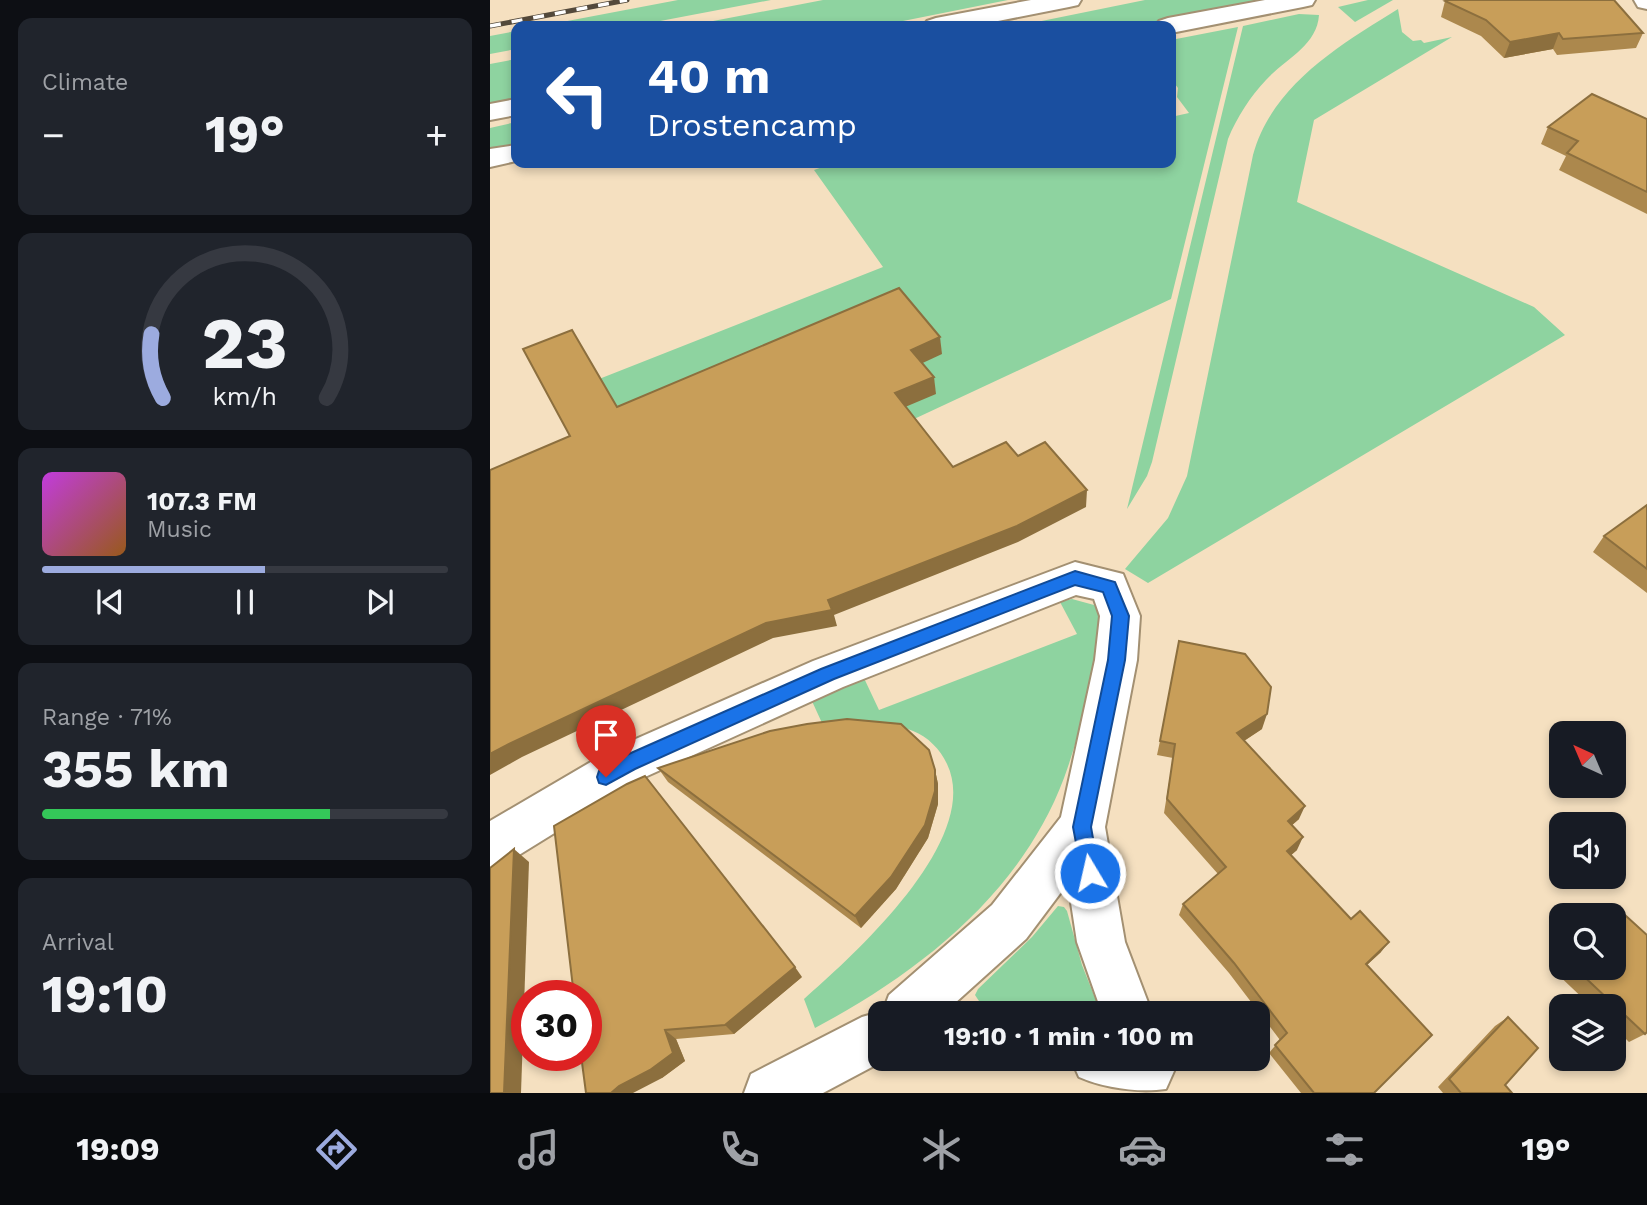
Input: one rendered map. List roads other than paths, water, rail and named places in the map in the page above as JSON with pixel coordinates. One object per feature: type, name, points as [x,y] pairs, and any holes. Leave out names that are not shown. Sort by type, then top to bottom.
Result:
[{"type":"street","points":[[962,21],[1069,0]]},
{"type":"street","points":[[1176,24],[1303,0]]},
{"type":"street","points":[[490,113],[511,108]]},
{"type":"street","points":[[490,159],[511,154]]},
{"type":"street","points":[[490,847],[629,763],[828,674],[1075,578],[1109,586],[1120,616],[1116,660],[1082,827],[1101,942],[1123,1001]]},
{"type":"street","points":[[920,1001],[1009,922],[1082,827]]},
{"type":"street","points":[[770,1093],[868,1041]]},
{"type":"railway","points":[[516,21],[627,0]]},
{"type":"railway","points":[[490,26],[511,22]]}]
